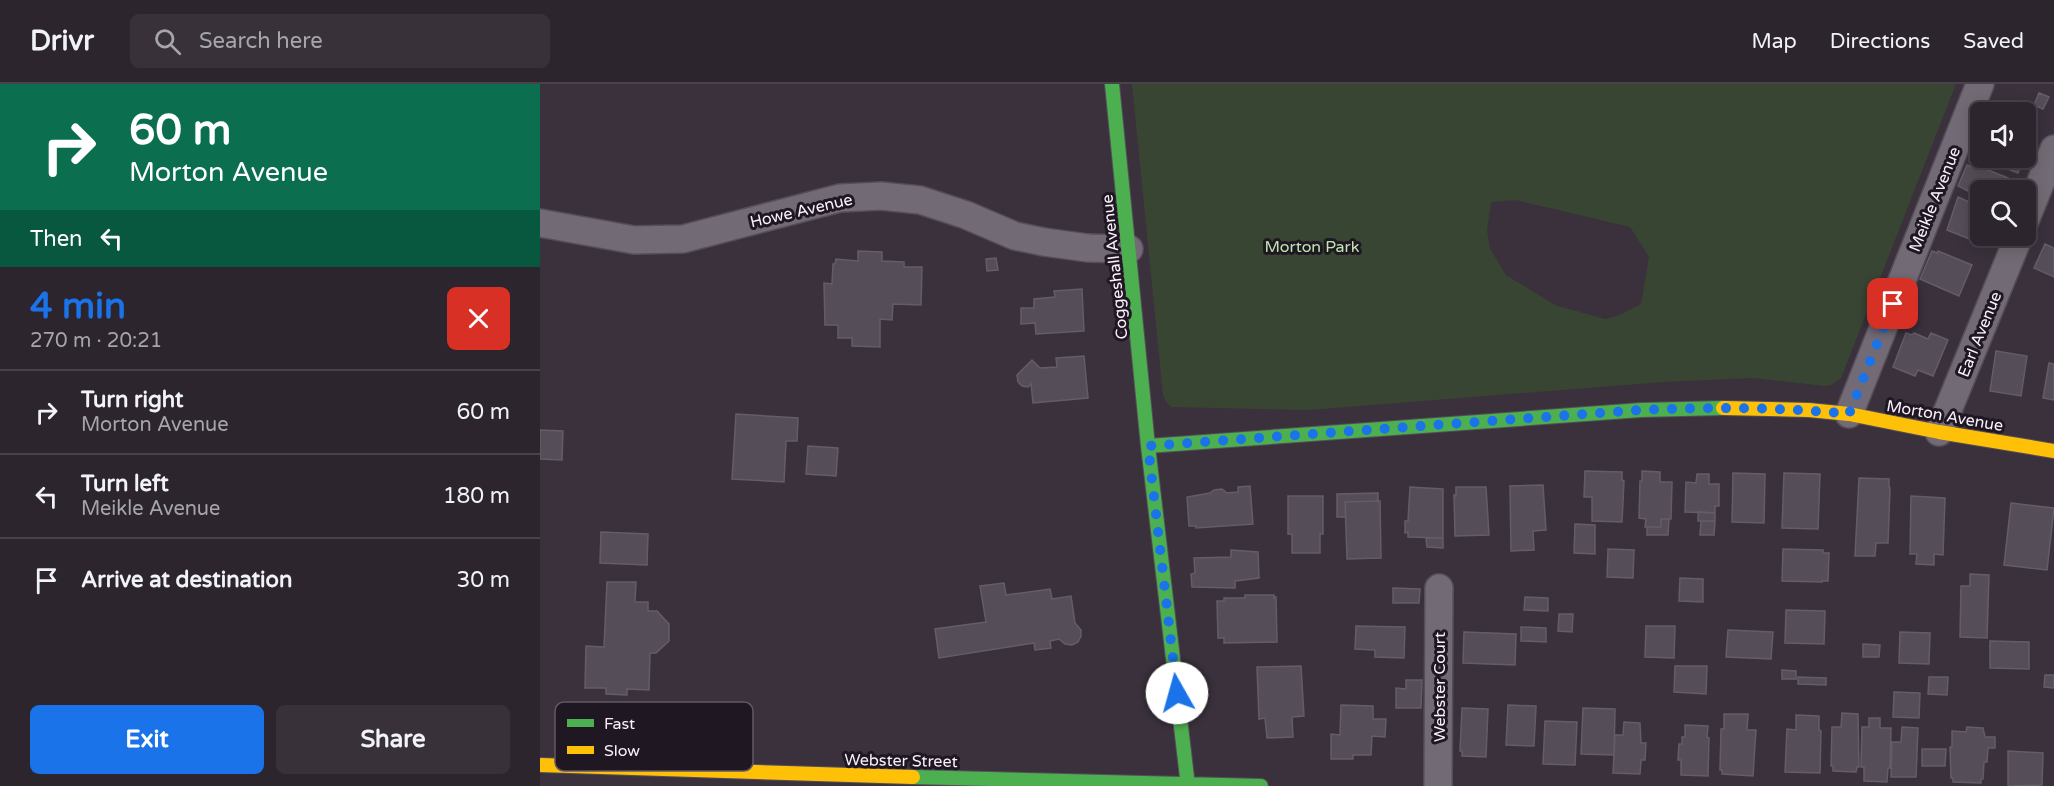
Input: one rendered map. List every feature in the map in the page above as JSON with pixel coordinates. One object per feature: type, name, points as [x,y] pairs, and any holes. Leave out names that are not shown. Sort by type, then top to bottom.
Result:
[{"type":"main road","name":"Coggeshall Avenue","points":[[1112,84],[1148,446],[1188,784]]},
{"type":"main road","name":"Morton Avenue","points":[[1148,446],[1641,410],[1768,408],[1849,414],[1939,432],[2054,450]]},
{"type":"main road","name":"Webster Street","points":[[540,765],[555,765]]},
{"type":"main road","name":"Webster Street","points":[[722,771],[1261,786]]},
{"type":"street","name":"Meikle Avenue","points":[[1849,414],[1980,84]]},
{"type":"street","points":[[2036,194],[2054,149]]},
{"type":"street","name":"Howe Avenue","points":[[540,223],[634,240],[683,239],[840,198],[881,196],[920,200],[1024,238],[1088,248],[1129,249]]},
{"type":"street","name":"Earl Avenue","points":[[1939,432],[2015,246]]},
{"type":"street","name":"Webster Court","points":[[1438,786],[1439,588]]},
{"type":"green space","name":"Morton Park","points":[[1132,84],[1956,84],[1841,378],[1832,385],[1752,378],[1663,382],[1309,410],[1171,407],[1163,395]],"holes":[[[1516,200],[1630,227],[1649,257],[1641,304],[1620,315],[1605,319],[1555,305],[1506,275],[1490,249],[1487,230],[1491,202]]]},
{"type":"building","points":[[2039,93],[2049,97],[2043,109],[2036,106]]},
{"type":"building","points":[[1967,165],[1970,168],[1983,168],[2008,178],[2007,180],[1970,180],[1970,192],[1958,186]]},
{"type":"building","points":[[2005,168],[2020,168],[2018,173]]},
{"type":"building","points":[[1958,197],[1970,202],[1970,239],[1947,230]]},
{"type":"building","points":[[2045,244],[2054,248],[2054,277],[2034,268]]},
{"type":"building","points":[[858,251],[882,252],[882,261],[904,262],[904,267],[922,267],[921,305],[893,304],[892,320],[880,319],[880,347],[852,346],[852,338],[838,338],[838,325],[825,325],[824,283],[832,284],[833,264],[836,259],[858,261]]},
{"type":"building","points":[[1932,251],[1937,253],[1938,251],[1972,265],[1959,296],[1920,279]]},
{"type":"building","points":[[996,258],[998,270],[987,271],[986,259]]},
{"type":"building","points":[[1082,289],[1084,331],[1036,334],[1035,323],[1021,324],[1021,308],[1034,308],[1034,299],[1055,297],[1054,291]]},
{"type":"building","points":[[1906,333],[1912,335],[1914,333],[1928,339],[1931,333],[1948,340],[1933,376],[1918,370],[1915,376],[1893,367]]},
{"type":"building","points":[[1996,351],[2027,356],[2021,396],[1990,391]]},
{"type":"building","points":[[1084,356],[1088,398],[1033,403],[1031,384],[1028,387],[1018,382],[1017,375],[1032,360],[1040,368],[1057,367],[1056,358]]},
{"type":"building","points":[[2049,363],[2054,364],[2054,400],[2043,398]]},
{"type":"building","points":[[736,414],[798,418],[797,441],[786,441],[784,482],[732,479]]},
{"type":"building","points":[[540,430],[563,431],[562,460],[540,459]]},
{"type":"building","points":[[808,446],[838,448],[836,476],[806,474]]},
{"type":"building","points":[[1585,471],[1622,472],[1624,481],[1622,522],[1592,521],[1592,497],[1584,497]]},
{"type":"building","points":[[1642,471],[1660,472],[1660,482],[1672,482],[1671,519],[1661,519],[1661,527],[1645,527],[1646,519],[1639,518]]},
{"type":"building","points":[[1733,473],[1765,474],[1764,523],[1732,522]]},
{"type":"building","points":[[1784,473],[1820,474],[1818,529],[1782,528]]},
{"type":"building","points":[[1697,474],[1709,474],[1709,484],[1719,484],[1719,506],[1715,506],[1715,513],[1685,512],[1686,482],[1696,483]]},
{"type":"building","points":[[1859,478],[1889,479],[1888,543],[1876,543],[1875,556],[1855,556]]},
{"type":"building","points":[[1543,485],[1546,530],[1533,531],[1534,550],[1511,551],[1510,486]]},
{"type":"building","points":[[1250,486],[1253,524],[1196,528],[1196,526],[1189,526],[1187,497],[1222,489],[1227,493],[1238,492],[1238,487]]},
{"type":"building","points":[[1410,487],[1443,489],[1443,538],[1408,537],[1408,532],[1405,533]]},
{"type":"building","points":[[1456,487],[1486,487],[1489,535],[1455,536],[1454,495],[1456,496]]},
{"type":"building","points":[[1378,493],[1378,501],[1345,502],[1346,517],[1337,517],[1337,494]]},
{"type":"building","points":[[1288,496],[1323,496],[1323,534],[1320,534],[1320,553],[1292,553],[1292,534],[1288,534]]},
{"type":"building","points":[[1911,496],[1945,498],[1943,555],[1934,554],[1934,565],[1916,564],[1917,554],[1910,554]]},
{"type":"building","points":[[1380,501],[1381,558],[1347,559],[1345,502]]},
{"type":"building","points":[[2011,503],[2054,508],[2047,570],[2004,565]]},
{"type":"building","points":[[1698,512],[1715,513],[1715,521],[1698,521]]},
{"type":"building","points":[[1661,519],[1669,519],[1668,535],[1647,535],[1647,527],[1661,527]]},
{"type":"building","points":[[1701,521],[1715,521],[1714,535],[1700,535]]},
{"type":"building","points":[[1575,524],[1595,525],[1595,554],[1574,553]]},
{"type":"building","points":[[601,532],[648,534],[647,565],[600,563]]},
{"type":"building","points":[[1426,538],[1443,538],[1443,548],[1427,547]]},
{"type":"building","points":[[1608,549],[1634,550],[1633,578],[1607,577]]},
{"type":"building","points":[[1783,549],[1823,550],[1823,553],[1829,553],[1828,581],[1782,581]]},
{"type":"building","points":[[1231,550],[1258,552],[1259,578],[1235,581],[1235,588],[1192,587],[1191,574],[1195,573],[1194,558],[1231,557]]},
{"type":"building","points":[[1970,574],[1989,575],[1987,638],[1960,637],[1961,586],[1970,586]]},
{"type":"building","points":[[1680,578],[1703,579],[1703,602],[1679,601]]},
{"type":"building","points":[[607,582],[636,582],[635,602],[648,602],[648,611],[657,611],[669,624],[669,641],[656,653],[650,653],[649,690],[627,689],[627,695],[606,694],[606,688],[585,688],[586,646],[604,647]]},
{"type":"building","points":[[1004,583],[1006,595],[1050,589],[1052,599],[1071,596],[1075,623],[1081,630],[1078,642],[1072,645],[1065,644],[1059,639],[1050,641],[1051,648],[1035,650],[1034,643],[939,658],[935,629],[986,622],[980,586]]},
{"type":"building","points":[[1393,588],[1420,589],[1419,603],[1393,603]]},
{"type":"building","points":[[1245,595],[1274,595],[1274,598],[1276,597],[1277,642],[1224,643],[1224,638],[1218,638],[1217,601],[1224,601],[1224,598],[1245,598]]},
{"type":"building","points":[[1525,597],[1548,598],[1548,611],[1524,610]]},
{"type":"building","points":[[1786,610],[1825,611],[1824,644],[1785,643]]},
{"type":"building","points":[[1559,614],[1573,614],[1572,632],[1558,631]]},
{"type":"building","points":[[1356,626],[1405,627],[1404,658],[1375,657],[1375,650],[1355,649]]},
{"type":"building","points":[[1646,626],[1675,626],[1674,658],[1645,657]]},
{"type":"building","points":[[1521,627],[1546,628],[1546,642],[1521,641]]},
{"type":"building","points":[[1728,630],[1773,632],[1771,659],[1726,657]]},
{"type":"building","points":[[1464,632],[1516,634],[1515,665],[1463,663]]},
{"type":"building","points":[[1900,632],[1930,633],[1929,664],[1899,663]]},
{"type":"building","points":[[1990,641],[2029,642],[2029,669],[1990,668]]},
{"type":"building","points":[[1863,644],[1880,645],[1879,657],[1863,657]]},
{"type":"building","points":[[1301,666],[1304,716],[1292,717],[1293,737],[1267,738],[1265,718],[1259,719],[1257,667]]},
{"type":"building","points":[[1675,666],[1707,666],[1706,694],[1674,692]]},
{"type":"building","points":[[1782,670],[1796,671],[1796,679],[1782,679]]},
{"type":"building","points":[[2045,675],[2054,675],[2054,688],[2044,687]]},
{"type":"building","points":[[1798,677],[1826,678],[1826,685],[1798,684]]},
{"type":"building","points":[[1929,677],[1948,677],[1947,695],[1928,694]]},
{"type":"building","points":[[1406,680],[1422,680],[1421,708],[1396,708],[1396,688],[1406,689]]},
{"type":"building","points":[[1894,692],[1920,693],[1919,718],[1893,717]]},
{"type":"building","points":[[1341,705],[1373,706],[1373,719],[1386,719],[1385,737],[1372,736],[1371,755],[1353,755],[1353,759],[1331,759],[1331,734],[1340,735]]},
{"type":"building","points":[[1508,705],[1536,706],[1534,746],[1506,745]]},
{"type":"building","points":[[1462,708],[1488,709],[1486,757],[1462,756],[1462,751],[1460,751]]},
{"type":"building","points":[[1583,708],[1615,709],[1614,755],[1581,754]]},
{"type":"building","points":[[1842,713],[1858,714],[1859,767],[1856,772],[1833,771],[1833,766],[1831,766],[1832,727],[1841,727]]},
{"type":"building","points":[[1724,714],[1748,714],[1747,730],[1756,730],[1753,776],[1722,774],[1720,770],[1721,729],[1724,729]]},
{"type":"building","points":[[1796,715],[1819,716],[1820,773],[1785,772],[1787,729],[1796,730]]},
{"type":"building","points":[[1869,718],[1880,718],[1880,728],[1891,728],[1890,768],[1888,768],[1887,782],[1864,781],[1864,767],[1861,767],[1862,727],[1869,727]]},
{"type":"building","points":[[1545,721],[1577,722],[1575,765],[1543,764]]},
{"type":"building","points":[[1624,722],[1640,723],[1641,743],[1646,743],[1645,760],[1641,760],[1640,774],[1613,773],[1615,735],[1623,735]]},
{"type":"building","points":[[1685,725],[1708,726],[1708,776],[1681,775],[1681,760],[1678,760],[1679,744],[1682,744],[1682,737],[1685,737]]},
{"type":"building","points":[[1902,727],[1918,728],[1916,777],[1891,777],[1892,742],[1901,742]]},
{"type":"building","points":[[1967,727],[1983,728],[1985,737],[1995,737],[1995,748],[1988,748],[1981,783],[1953,782],[1951,778],[1952,731],[1966,732]]},
{"type":"building","points":[[1922,749],[1946,749],[1945,766],[1922,766]]},
{"type":"building","points":[[2008,751],[2043,753],[2042,785],[2008,786]]},
{"type":"traffic: fast","points":[[1112,84],[1148,446],[1188,786]]},
{"type":"traffic: fast","points":[[1148,446],[1641,410],[1723,408]]},
{"type":"traffic: fast","points":[[913,777],[1261,786]]},
{"type":"traffic: slow","points":[[1723,408],[1809,410],[1849,414],[2054,451]]},
{"type":"traffic: slow","points":[[540,765],[555,765]]},
{"type":"traffic: slow","points":[[726,771],[913,777]]},
{"type":"route","points":[[1177,693],[1148,446],[1641,410],[1768,408],[1849,414],[1893,304]]}]
